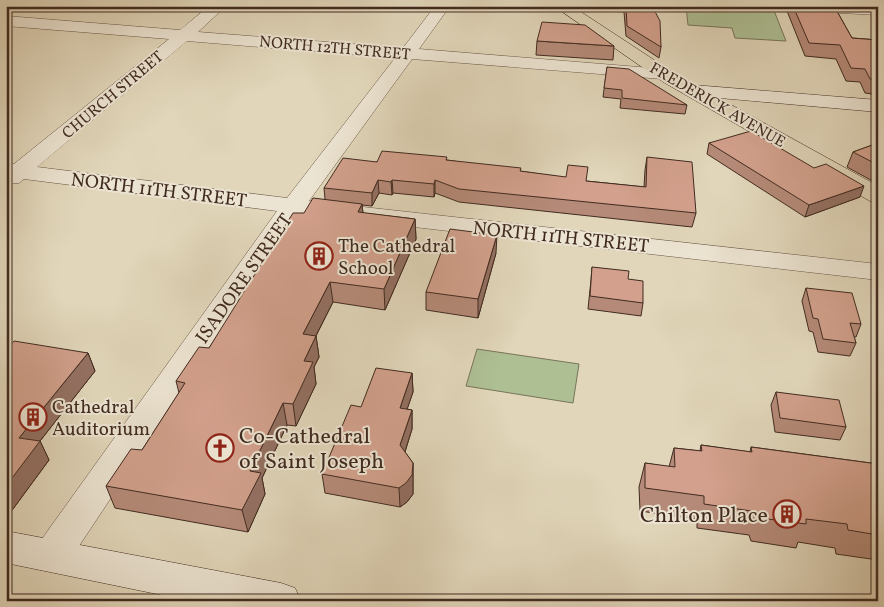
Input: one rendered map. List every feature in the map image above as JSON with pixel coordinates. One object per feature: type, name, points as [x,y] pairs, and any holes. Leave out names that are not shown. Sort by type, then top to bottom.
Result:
[{"type":"main road","name":"FREDERICK AVENUE","points":[[561,6],[663,74],[878,196]]},
{"type":"street","points":[[6,10],[13,6]]},
{"type":"street","name":"CHURCH STREET","points":[[10,175],[218,6]]},
{"type":"street","name":"ISADORE STREET","points":[[52,555],[293,206],[443,6]]},
{"type":"street","points":[[805,6],[878,10]]},
{"type":"street","points":[[811,6],[878,24]]},
{"type":"street","points":[[875,6],[878,10]]},
{"type":"street","name":"NORTH 12TH STREET","points":[[6,20],[663,74]]},
{"type":"street","points":[[693,91],[878,106]]},
{"type":"street","name":"NORTH 11TH STREET","points":[[10,175],[878,272]]},
{"type":"street","points":[[6,547],[281,601]]},
{"type":"green space","points":[[686,6],[773,8],[786,41],[735,38],[732,28],[688,25]]},
{"type":"green space","points":[[477,349],[579,364],[573,403],[466,386]]},
{"type":"building","points":[[626,6],[652,6],[660,21],[661,47],[627,26]]},
{"type":"building","points":[[793,6],[834,6],[852,38],[878,40],[878,82],[877,80],[870,79],[865,69],[851,68],[840,45],[809,43]]},
{"type":"building","points":[[542,22],[585,25],[614,46],[537,41]]},
{"type":"building","points":[[607,67],[629,69],[687,105],[622,98],[622,90],[604,88]]},
{"type":"building","points":[[751,131],[814,168],[826,164],[864,186],[809,205],[709,143]]},
{"type":"building","points":[[878,143],[878,165],[853,152]]},
{"type":"building","points":[[382,151],[447,157],[446,160],[521,168],[520,171],[566,177],[568,165],[588,167],[586,181],[646,187],[647,157],[692,162],[696,213],[459,189],[435,180],[434,184],[378,180],[372,193],[324,188],[343,158],[377,162]]},
{"type":"building","points":[[313,198],[362,204],[358,212],[415,219],[384,289],[330,282],[303,334],[316,336],[304,361],[313,362],[293,404],[283,403],[250,471],[261,473],[242,510],[106,486],[131,449],[142,450],[185,383],[176,381],[199,347],[209,348],[293,213],[304,213]]},
{"type":"building","points":[[450,229],[497,235],[478,299],[426,292]]},
{"type":"building","points":[[592,267],[629,271],[628,279],[643,281],[643,303],[590,296]]},
{"type":"building","points":[[806,288],[852,293],[861,324],[850,323],[856,343],[823,339],[818,319],[813,318]]},
{"type":"building","points":[[14,341],[88,353],[19,438],[40,441],[6,486],[6,350]]},
{"type":"building","points":[[376,368],[412,373],[400,408],[412,410],[400,445],[413,463],[412,475],[399,488],[322,474],[351,405],[361,407]]},
{"type":"building","points":[[776,392],[839,400],[846,427],[780,418]]},
{"type":"building","points":[[701,445],[752,452],[751,447],[878,464],[878,535],[848,530],[847,524],[806,519],[806,524],[760,518],[758,512],[704,504],[704,496],[645,488],[645,463],[675,467],[674,448],[702,451]]},
{"type":"place","name":"The Cathedral School","points":[[319,256]]},
{"type":"place","name":"Cathedral Auditorium","points":[[33,417]]},
{"type":"place","name":"Co-Cathedral of Saint Joseph","points":[[220,448]]},
{"type":"place","name":"Chilton Place","points":[[787,514]]}]
